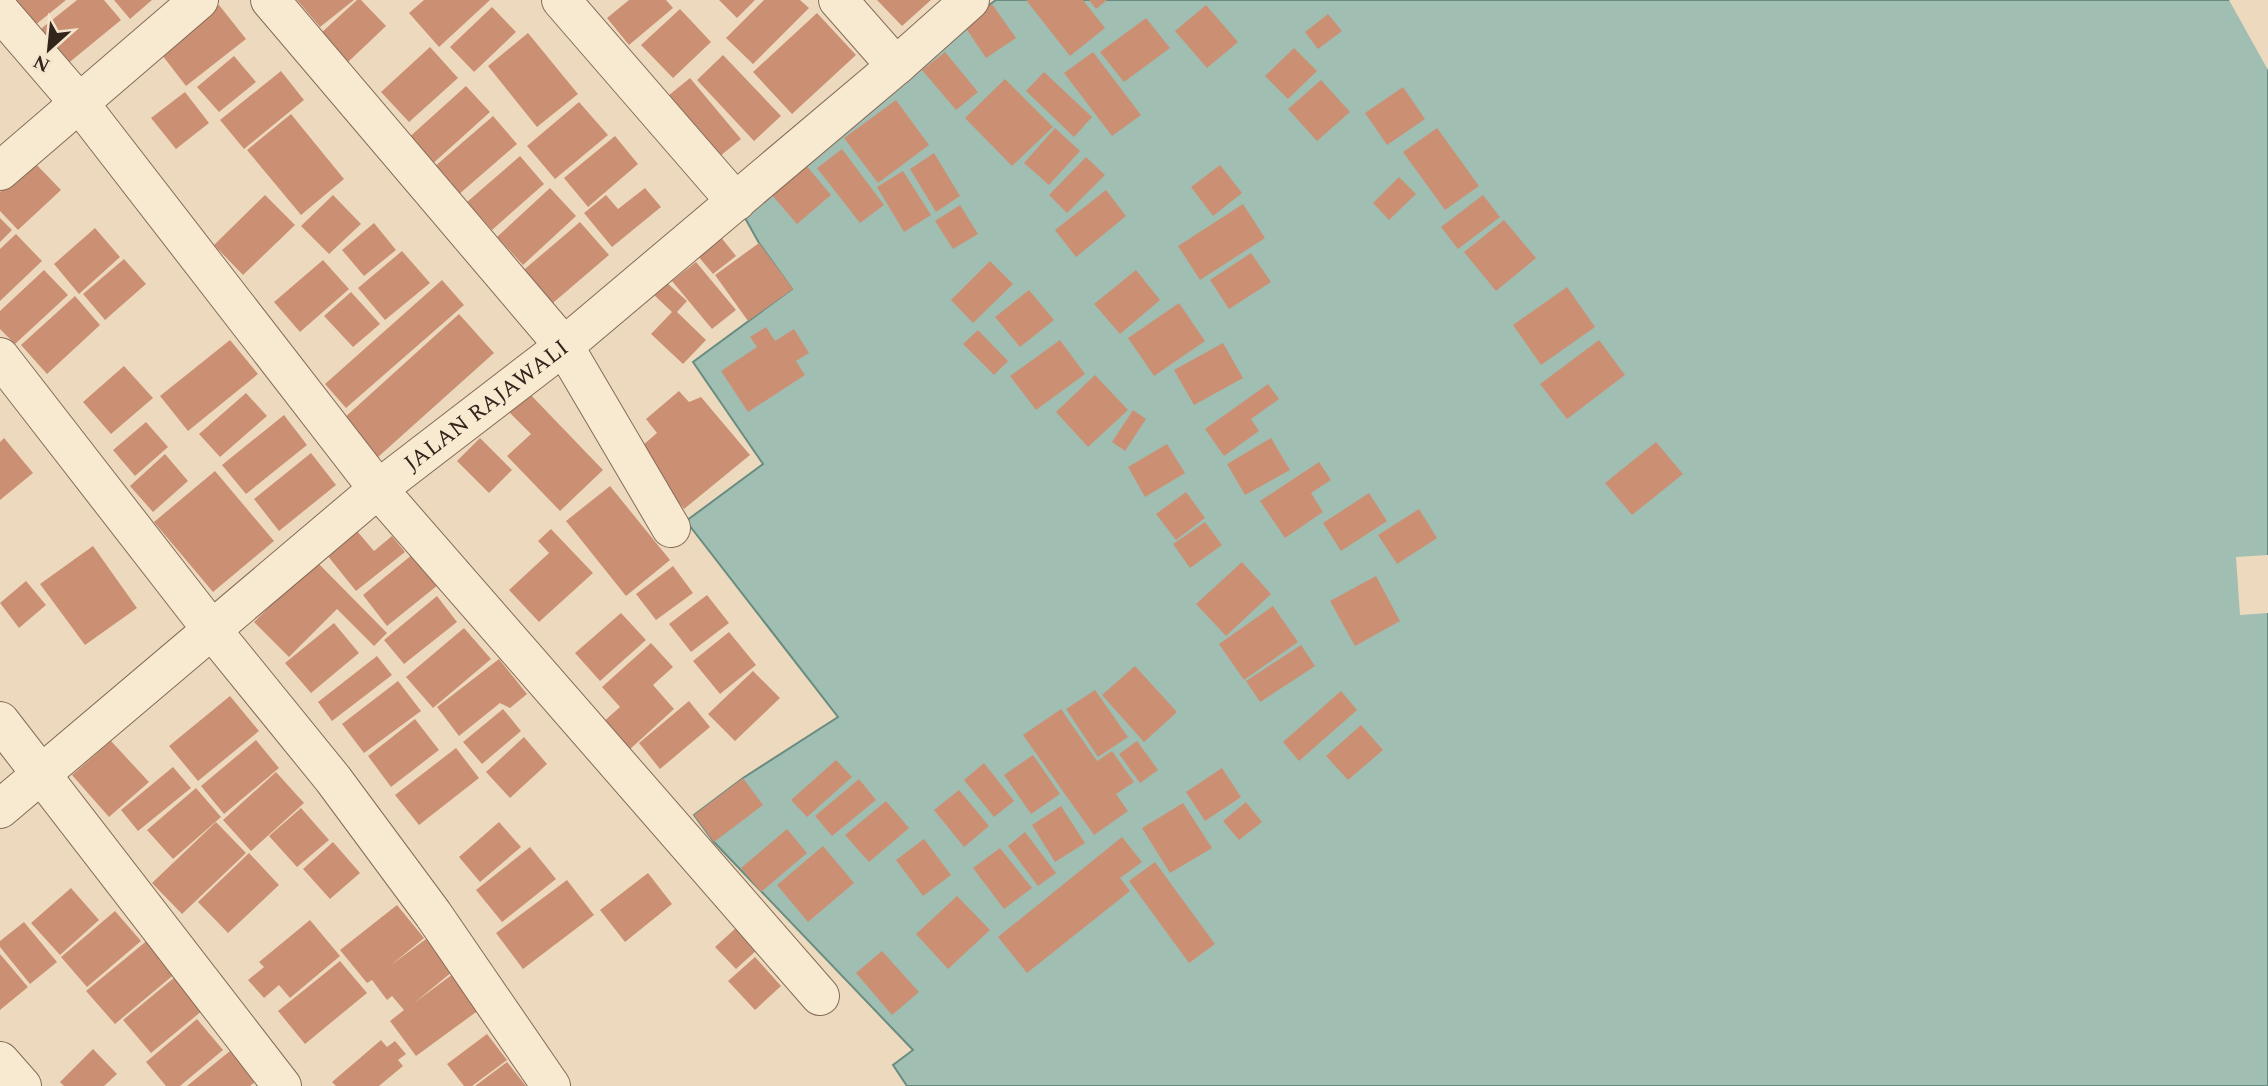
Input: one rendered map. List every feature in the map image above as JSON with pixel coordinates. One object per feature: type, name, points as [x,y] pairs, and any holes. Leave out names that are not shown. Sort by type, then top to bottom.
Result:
[{"type":"street","points":[[0,171],[199,0]]},
{"type":"street","points":[[270,0],[564,346],[671,528]]},
{"type":"street","points":[[561,0],[736,202]]},
{"type":"street","points":[[838,0],[896,66]]},
{"type":"street","name":"JALAN RAJAWALI","points":[[0,809],[377,489],[564,346],[896,66],[970,0]]},
{"type":"street","points":[[0,11],[80,104],[377,489],[820,996]]},
{"type":"street","points":[[0,356],[212,630],[333,779],[433,914],[551,1086]]},
{"type":"street","points":[[0,721],[282,1086]]},
{"type":"street","points":[[0,1061],[22,1086]]},
{"type":"shaded area","points":[[996,0],[2268,0],[2268,1086],[907,1086],[893,1065],[913,1050],[714,842],[694,815],[743,778],[838,717],[686,521],[763,464],[693,362],[792,289],[759,243],[745,218],[963,24]]},
{"type":"pier","points":[[2229,0],[2268,0],[2268,70]]},
{"type":"pier","points":[[2268,555],[2268,613],[2240,615],[2236,557]]},
{"type":"building","points":[[12,0],[66,0],[34,26]]},
{"type":"building","points":[[77,0],[104,0],[121,20],[60,70],[32,36]]},
{"type":"building","points":[[114,0],[152,0],[130,19]]},
{"type":"building","points":[[297,0],[354,0],[320,27]]},
{"type":"building","points":[[357,0],[361,0],[386,26],[347,63],[320,34]]},
{"type":"building","points":[[424,0],[490,0],[439,47],[409,13]]},
{"type":"building","points":[[629,0],[666,0],[673,8],[629,45],[607,18]]},
{"type":"building","points":[[719,0],[755,0],[737,18]]},
{"type":"building","points":[[764,0],[800,0],[809,8],[753,64],[726,38]]},
{"type":"building","points":[[877,0],[931,0],[902,26]]},
{"type":"building","points":[[1026,0],[1083,0],[1105,28],[1070,56]]},
{"type":"building","points":[[1089,0],[1107,0],[1096,9]]},
{"type":"building","points":[[992,4],[1016,38],[986,58],[963,24]]},
{"type":"building","points":[[219,5],[246,39],[186,86],[159,51]]},
{"type":"building","points":[[1206,5],[1238,42],[1207,68],[1175,31]]},
{"type":"building","points":[[492,7],[516,32],[474,72],[450,47]]},
{"type":"building","points":[[680,9],[711,42],[673,78],[641,45]]},
{"type":"building","points":[[817,13],[856,55],[792,114],[753,72]]},
{"type":"building","points":[[1328,14],[1342,31],[1318,49],[1305,32]]},
{"type":"building","points":[[1146,18],[1170,48],[1124,82],[1100,52]]},
{"type":"building","points":[[528,33],[578,94],[537,127],[488,66]]},
{"type":"building","points":[[430,47],[458,78],[409,122],[381,92]]},
{"type":"building","points":[[1294,48],[1317,71],[1288,99],[1265,76]]},
{"type":"building","points":[[945,52],[978,92],[956,110],[922,70]]},
{"type":"building","points":[[1093,52],[1141,115],[1112,136],[1064,73]]},
{"type":"building","points":[[723,55],[781,116],[754,141],[697,80]]},
{"type":"building","points":[[234,56],[256,82],[219,112],[197,87]]},
{"type":"building","points":[[281,71],[304,100],[244,149],[220,120]]},
{"type":"building","points":[[1044,72],[1092,117],[1074,137],[1026,91]]},
{"type":"building","points":[[690,78],[741,139],[714,161],[663,100]]},
{"type":"building","points":[[1005,79],[1053,127],[1012,166],[965,118]]},
{"type":"building","points":[[1321,80],[1350,112],[1317,141],[1288,109]]},
{"type":"building","points":[[466,86],[490,112],[429,167],[405,141]]},
{"type":"building","points":[[1403,87],[1425,119],[1387,145],[1365,113]]},
{"type":"building","points":[[185,92],[209,123],[176,149],[151,118]]},
{"type":"building","points":[[896,100],[929,145],[878,183],[844,138]]},
{"type":"building","points":[[579,102],[608,135],[555,179],[527,146]]},
{"type":"building","points":[[291,114],[344,179],[301,215],[247,150]]},
{"type":"building","points":[[493,116],[517,144],[450,202],[426,174]]},
{"type":"building","points":[[1055,128],[1080,151],[1049,185],[1024,163]]},
{"type":"building","points":[[1437,128],[1479,186],[1445,210],[1403,152]]},
{"type":"building","points":[[615,136],[638,164],[588,207],[564,178]]},
{"type":"building","points":[[842,149],[884,205],[860,223],[817,168]]},
{"type":"building","points":[[934,153],[960,196],[936,212],[910,169]]},
{"type":"building","points":[[520,156],[544,184],[492,230],[467,202]]},
{"type":"building","points":[[1086,157],[1105,175],[1067,213],[1049,195]]},
{"type":"building","points":[[33,161],[61,190],[18,230],[0,211],[0,192]]},
{"type":"building","points":[[805,164],[831,195],[797,224],[771,194]]},
{"type":"building","points":[[1220,165],[1242,193],[1213,216],[1191,187]]},
{"type":"building","points":[[903,171],[931,215],[904,232],[877,187]]},
{"type":"building","points":[[1399,177],[1416,194],[1389,220],[1373,203]]},
{"type":"building","points":[[550,188],[576,216],[523,265],[497,237]]},
{"type":"building","points":[[645,188],[661,207],[612,247],[584,213],[606,195],[618,209]]},
{"type":"building","points":[[1106,190],[1126,216],[1076,257],[1055,230]]},
{"type":"building","points":[[265,195],[295,225],[243,275],[214,245]]},
{"type":"building","points":[[333,195],[361,224],[329,254],[301,226]]},
{"type":"building","points":[[1483,195],[1500,217],[1458,249],[1441,227]]},
{"type":"building","points":[[1243,204],[1265,238],[1200,280],[1178,246]]},
{"type":"building","points":[[960,205],[978,234],[953,249],[935,221]]},
{"type":"building","points":[[0,218],[12,230],[0,242]]},
{"type":"building","points":[[1504,220],[1536,258],[1496,291],[1464,252]]},
{"type":"building","points":[[580,222],[609,255],[547,308],[519,274]]},
{"type":"building","points":[[374,223],[396,250],[364,276],[342,250]]},
{"type":"building","points":[[95,228],[120,257],[79,294],[54,264]]},
{"type":"building","points":[[716,231],[736,256],[713,274],[693,250]]},
{"type":"building","points":[[16,234],[42,261],[0,301],[0,249]]},
{"type":"building","points":[[759,243],[793,289],[748,321],[715,275]]},
{"type":"building","points":[[402,251],[430,283],[385,320],[358,288]]},
{"type":"building","points":[[1251,253],[1271,282],[1229,309],[1210,280]]},
{"type":"building","points":[[124,259],[146,284],[105,320],[83,294]]},
{"type":"building","points":[[323,260],[349,289],[300,332],[274,302]]},
{"type":"building","points":[[990,261],[1013,284],[973,323],[951,300]]},
{"type":"building","points":[[696,262],[736,310],[712,329],[672,281]]},
{"type":"building","points":[[44,270],[68,295],[15,344],[0,329],[0,311]]},
{"type":"building","points":[[1136,270],[1160,300],[1120,334],[1094,304]]},
{"type":"building","points":[[442,280],[464,305],[346,408],[325,384]]},
{"type":"building","points":[[665,281],[687,301],[677,312],[706,340],[683,364],[651,334],[672,312],[653,294]]},
{"type":"building","points":[[1567,287],[1595,327],[1541,365],[1513,325]]},
{"type":"building","points":[[1029,290],[1054,320],[1020,347],[995,317]]},
{"type":"building","points":[[351,292],[380,324],[353,347],[324,316]]},
{"type":"building","points":[[75,296],[100,325],[47,374],[21,345]]},
{"type":"building","points":[[1179,303],[1205,341],[1154,376],[1128,338]]},
{"type":"building","points":[[459,314],[494,353],[378,457],[343,419]]},
{"type":"building","points":[[766,327],[775,341],[794,329],[809,353],[796,361],[805,375],[748,412],[721,371],[757,347],[750,337]]},
{"type":"building","points":[[978,330],[1008,361],[994,375],[963,344]]},
{"type":"building","points":[[230,340],[258,374],[188,431],[160,396]]},
{"type":"building","points":[[1060,340],[1085,374],[1036,410],[1010,376]]},
{"type":"building","points":[[1599,340],[1625,375],[1567,419],[1540,384]]},
{"type":"building","points":[[1223,343],[1243,378],[1194,405],[1174,370]]},
{"type":"building","points":[[124,366],[153,398],[111,434],[83,402]]},
{"type":"building","points":[[1095,375],[1128,410],[1088,447],[1056,412]]},
{"type":"building","points":[[1268,384],[1279,399],[1251,419],[1259,431],[1224,456],[1205,429]]},
{"type":"building","points":[[527,391],[603,470],[560,511],[507,456],[531,434],[507,410]]},
{"type":"building","points":[[679,391],[689,402],[701,397],[750,455],[684,509],[636,451],[657,433],[646,419]]},
{"type":"building","points":[[246,393],[267,416],[220,457],[199,434]]},
{"type":"building","points":[[1133,410],[1146,419],[1125,451],[1112,442]]},
{"type":"building","points":[[284,415],[307,445],[246,494],[222,465]]},
{"type":"building","points":[[146,422],[168,447],[135,476],[113,450]]},
{"type":"building","points":[[4,438],[33,473],[0,500],[0,442]]},
{"type":"building","points":[[480,438],[512,470],[489,493],[457,461]]},
{"type":"building","points":[[1271,438],[1290,470],[1245,495],[1227,464]]},
{"type":"building","points":[[1656,442],[1683,474],[1632,515],[1605,483]]},
{"type":"building","points":[[1167,444],[1185,473],[1145,497],[1128,467]]},
{"type":"building","points":[[311,453],[336,485],[279,531],[254,499]]},
{"type":"building","points":[[165,454],[188,481],[153,512],[130,486]]},
{"type":"building","points":[[1319,462],[1331,480],[1311,493],[1323,512],[1285,538],[1260,501]]},
{"type":"building","points":[[215,471],[274,541],[213,592],[154,522]]},
{"type":"building","points":[[610,486],[670,560],[626,596],[566,521]]},
{"type":"building","points":[[1186,492],[1205,518],[1176,540],[1156,514]]},
{"type":"building","points":[[1369,493],[1387,521],[1341,551],[1323,523]]},
{"type":"building","points":[[1419,509],[1437,538],[1397,564],[1378,535]]},
{"type":"building","points":[[1205,522],[1222,545],[1190,568],[1173,544]]},
{"type":"building","points":[[551,529],[593,573],[539,622],[509,590],[549,553],[538,541]]},
{"type":"building","points":[[357,531],[374,551],[392,536],[405,552],[356,591],[327,555]]},
{"type":"building","points":[[93,546],[137,608],[85,645],[40,584]]},
{"type":"building","points":[[413,554],[438,585],[387,626],[363,595]]},
{"type":"building","points":[[316,561],[387,633],[374,646],[337,609],[289,657],[254,622]]},
{"type":"building","points":[[1242,562],[1271,594],[1226,636],[1196,604]]},
{"type":"building","points":[[673,566],[693,593],[656,620],[636,594]]},
{"type":"building","points":[[1376,576],[1400,621],[1355,646],[1330,601]]},
{"type":"building","points":[[26,581],[46,605],[19,628],[0,603]]},
{"type":"building","points":[[707,595],[729,623],[691,652],[669,624]]},
{"type":"building","points":[[437,596],[457,622],[404,664],[384,640]]},
{"type":"building","points":[[1273,606],[1298,642],[1244,680],[1219,644]]},
{"type":"building","points":[[621,613],[646,640],[600,681],[575,653]]},
{"type":"building","points":[[334,623],[359,653],[311,693],[285,663]]},
{"type":"building","points":[[464,628],[491,659],[433,708],[406,677]]},
{"type":"building","points":[[729,632],[756,665],[720,694],[693,661]]},
{"type":"building","points":[[651,643],[673,667],[653,685],[674,709],[628,751],[602,723],[620,707],[602,687]]},
{"type":"building","points":[[1301,645],[1315,666],[1260,702],[1246,681]]},
{"type":"building","points":[[377,656],[392,675],[332,721],[318,702]]},
{"type":"building","points":[[499,659],[527,694],[510,708],[500,703],[459,736],[437,707]]},
{"type":"building","points":[[1135,666],[1177,712],[1144,742],[1102,695]]},
{"type":"building","points":[[753,671],[780,698],[735,741],[708,714]]},
{"type":"building","points":[[398,681],[421,711],[364,753],[342,724]]},
{"type":"building","points":[[1095,690],[1128,737],[1098,757],[1066,709]]},
{"type":"building","points":[[1341,691],[1357,710],[1299,761],[1283,742]]},
{"type":"building","points":[[230,696],[259,731],[198,781],[169,746]]},
{"type":"building","points":[[689,701],[710,727],[660,769],[639,743]]},
{"type":"building","points":[[503,709],[521,731],[482,764],[463,742]]},
{"type":"building","points":[[1061,709],[1097,761],[1112,751],[1134,782],[1116,794],[1128,811],[1094,835],[1023,735]]},
{"type":"building","points":[[415,719],[439,750],[391,787],[368,756]]},
{"type":"building","points":[[1361,725],[1383,750],[1348,780],[1326,756]]},
{"type":"building","points":[[524,737],[547,764],[510,798],[486,772]]},
{"type":"building","points":[[256,740],[279,768],[224,814],[201,786]]},
{"type":"building","points":[[111,741],[149,782],[109,817],[72,775]]},
{"type":"building","points":[[1137,741],[1158,770],[1140,783],[1119,754]]},
{"type":"building","points":[[456,748],[479,778],[419,825],[395,795]]},
{"type":"building","points":[[1033,755],[1060,794],[1031,814],[1004,775]]},
{"type":"building","points":[[836,760],[852,777],[807,817],[791,800]]},
{"type":"building","points":[[984,763],[1014,801],[994,817],[964,780]]},
{"type":"building","points":[[173,767],[191,788],[138,831],[121,810]]},
{"type":"building","points":[[1222,768],[1241,797],[1205,821],[1186,792]]},
{"type":"building","points":[[276,772],[304,803],[251,851],[223,820]]},
{"type":"building","points":[[743,778],[763,805],[714,842],[694,815]]},
{"type":"building","points":[[859,779],[876,800],[832,836],[815,816]]},
{"type":"building","points":[[196,788],[221,817],[173,859],[147,830]]},
{"type":"building","points":[[959,790],[989,826],[964,847],[934,810]]},
{"type":"building","points":[[886,801],[909,828],[869,862],[845,835]]},
{"type":"building","points":[[1246,802],[1262,822],[1239,840],[1223,821]]},
{"type":"building","points":[[1183,803],[1212,848],[1170,873],[1142,828]]},
{"type":"building","points":[[1061,806],[1085,843],[1055,862],[1032,825]]},
{"type":"building","points":[[301,808],[329,840],[297,867],[269,836]]},
{"type":"building","points":[[216,822],[246,853],[182,914],[152,883]]},
{"type":"building","points":[[499,822],[521,847],[480,882],[459,857]]},
{"type":"building","points":[[787,829],[807,853],[761,892],[741,868]]},
{"type":"building","points":[[1025,832],[1056,873],[1038,886],[1008,846]]},
{"type":"building","points":[[1122,837],[1142,862],[1120,878],[1130,891],[1027,973],[998,937]]},
{"type":"building","points":[[924,839],[951,875],[923,896],[896,860]]},
{"type":"building","points":[[333,842],[360,873],[330,899],[303,869]]},
{"type":"building","points":[[823,846],[854,883],[808,922],[777,885]]},
{"type":"building","points":[[530,847],[556,879],[502,922],[476,890]]},
{"type":"building","points":[[1000,848],[1032,888],[1004,909],[973,868]]},
{"type":"building","points":[[249,853],[279,885],[228,933],[198,902]]},
{"type":"building","points":[[1155,862],[1215,944],[1189,963],[1129,881]]},
{"type":"building","points":[[648,873],[672,904],[625,942],[600,910]]},
{"type":"building","points":[[567,880],[594,915],[523,969],[496,933]]},
{"type":"building","points":[[71,888],[99,920],[60,955],[31,923]]},
{"type":"building","points":[[957,896],[990,930],[948,969],[916,934]]},
{"type":"building","points":[[397,905],[424,938],[391,965],[426,939],[452,972],[414,1003],[457,971],[483,1007],[416,1056],[390,1021],[404,1010],[392,996],[387,1000],[372,980],[367,983],[340,950]]},
{"type":"building","points":[[115,911],[141,941],[87,987],[61,957]]},
{"type":"building","points":[[310,920],[340,956],[290,998],[279,985],[264,998],[248,980],[264,967],[259,962]]},
{"type":"building","points":[[24,922],[57,962],[30,984],[0,947],[0,941]]},
{"type":"building","points":[[737,927],[758,949],[736,969],[715,947]]},
{"type":"building","points":[[149,939],[177,972],[115,1024],[86,991]]},
{"type":"building","points":[[882,951],[919,992],[892,1015],[856,973]]},
{"type":"building","points":[[0,954],[28,987],[0,1010]]},
{"type":"building","points":[[755,957],[781,986],[755,1010],[728,981]]},
{"type":"building","points":[[340,961],[367,993],[305,1044],[278,1011]]},
{"type":"building","points":[[175,977],[203,1010],[151,1053],[123,1020]]},
{"type":"building","points":[[197,1019],[223,1050],[180,1086],[166,1086],[146,1062]]},
{"type":"building","points":[[487,1034],[507,1060],[472,1086],[464,1086],[447,1064]]},
{"type":"building","points":[[381,1040],[387,1047],[395,1041],[406,1054],[398,1060],[403,1066],[379,1086],[336,1086],[332,1082]]},
{"type":"building","points":[[93,1049],[117,1074],[104,1086],[64,1086],[60,1082]]},
{"type":"building","points":[[230,1051],[255,1082],[250,1086],[187,1086]]},
{"type":"building","points":[[507,1062],[526,1086],[475,1086]]}]
